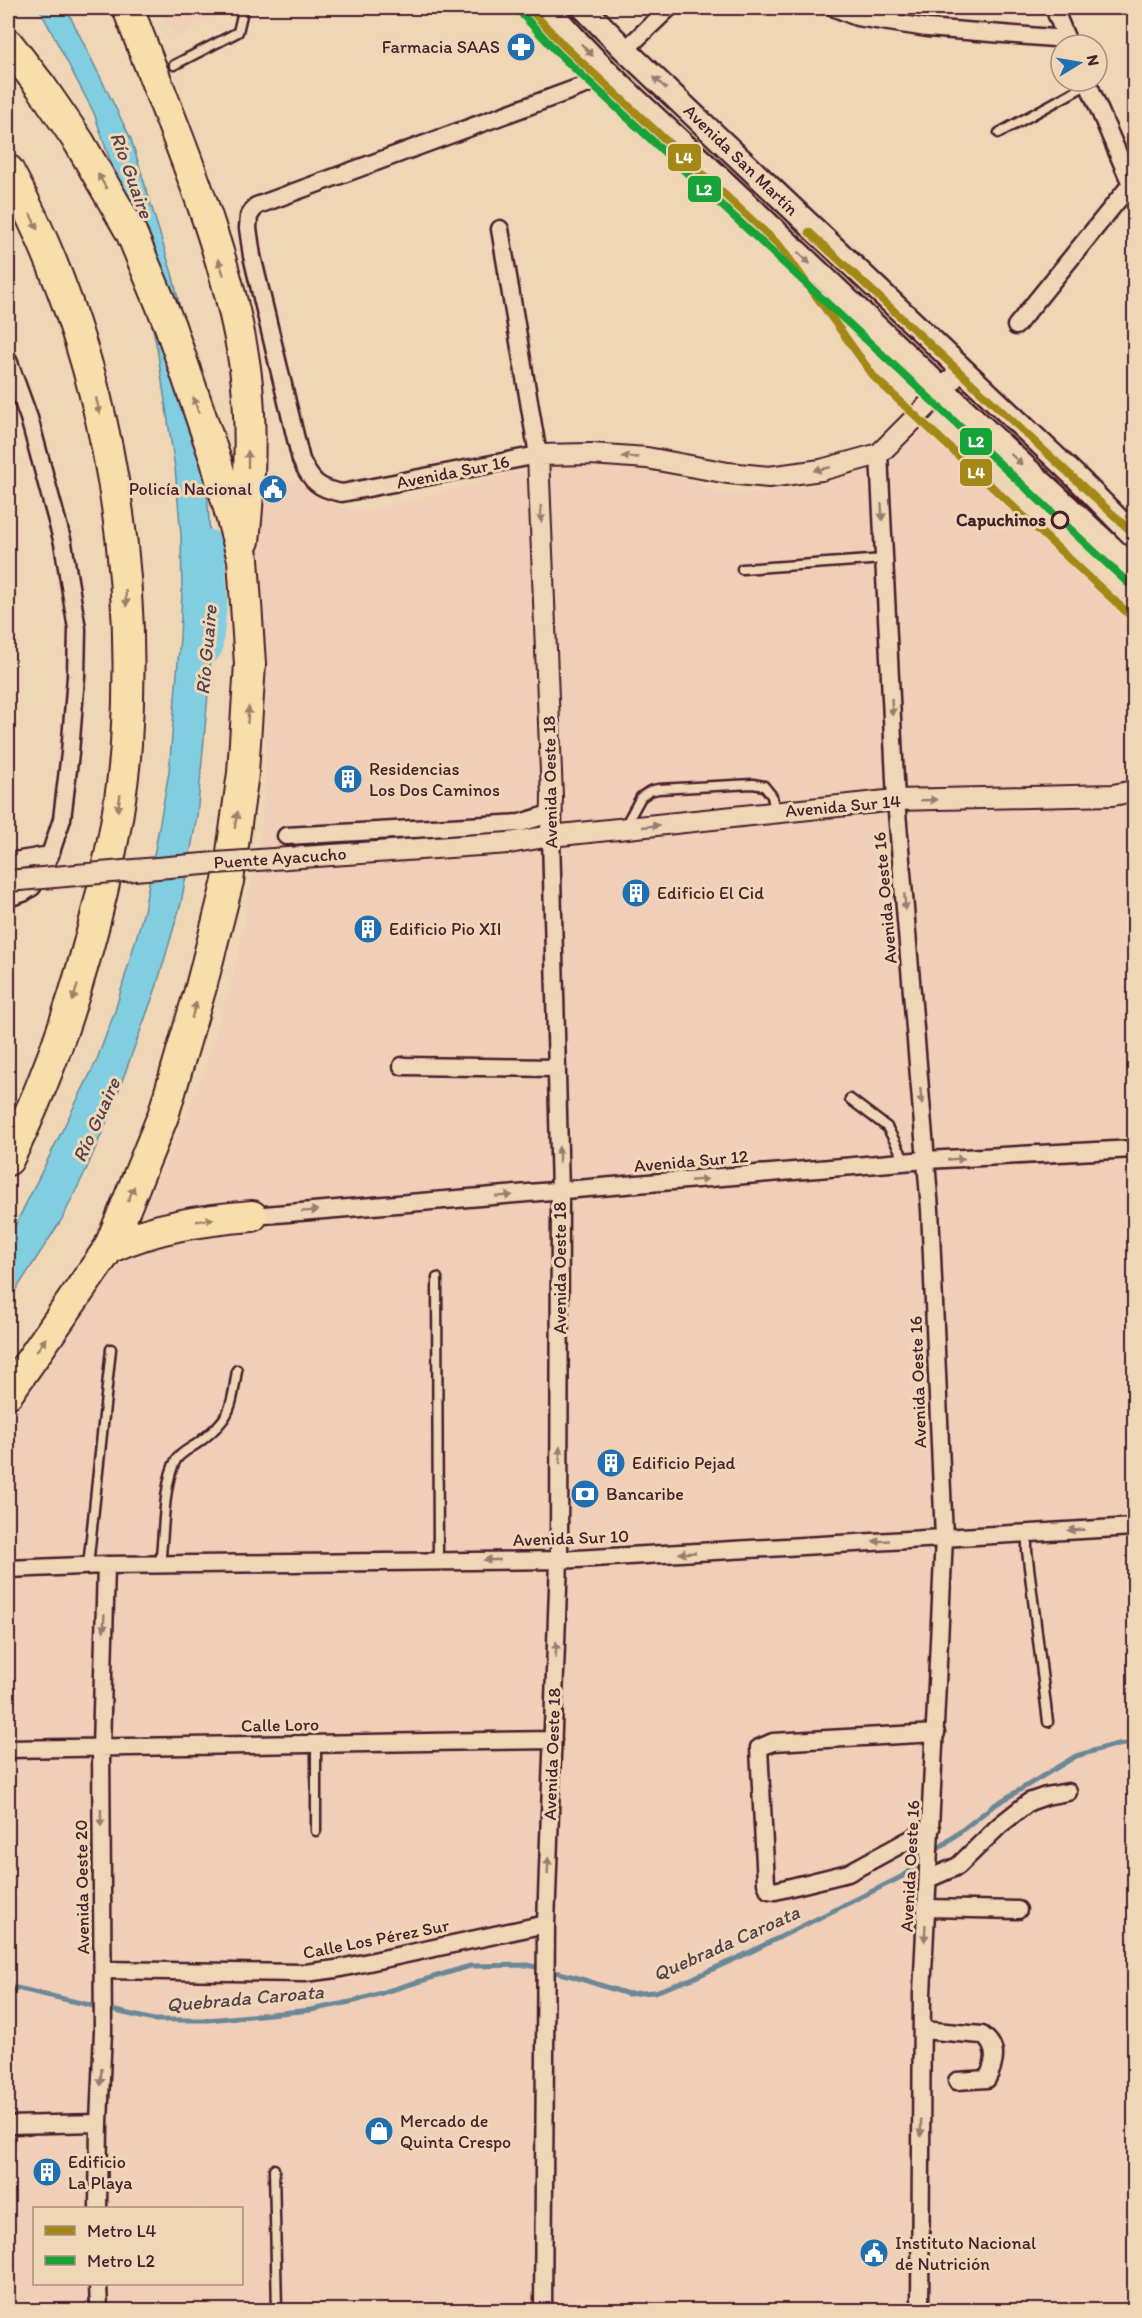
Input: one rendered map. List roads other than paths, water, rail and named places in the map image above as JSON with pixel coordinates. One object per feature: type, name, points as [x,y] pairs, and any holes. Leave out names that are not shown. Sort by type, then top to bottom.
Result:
[{"type":"highway","points":[[8,1393],[109,1248],[163,1116],[201,987],[228,881],[248,717],[250,664],[243,559],[249,496],[248,401],[245,368],[237,321],[199,198],[128,8]]},
{"type":"highway","points":[[8,44],[79,142],[131,232],[170,326],[216,461],[243,559]]},
{"type":"highway","points":[[8,170],[48,252],[66,299],[95,392],[118,503],[129,652],[126,745],[120,802],[96,915],[58,1048],[8,1160]]},
{"type":"highway","points":[[109,1248],[134,1236],[158,1230],[212,1219],[252,1216]]},
{"type":"main road","name":"Avenida San Martín","points":[[548,8],[610,75],[942,391],[1134,569]]},
{"type":"main road","name":"Avenida San Martín","points":[[584,8],[625,50],[1070,471],[1134,536]]},
{"type":"street","points":[[625,50],[669,8]]},
{"type":"street","points":[[835,8],[857,17],[927,28],[1049,40]]},
{"type":"street","points":[[1054,8],[1064,33]]},
{"type":"street","name":"Avenida Sur 16","points":[[610,75],[256,206],[249,216],[248,228],[252,256],[301,460],[308,474],[326,490],[342,493],[538,455],[591,454],[647,458],[728,473],[770,477],[821,470],[879,454]]},
{"type":"street","points":[[1016,326],[1133,188],[1092,93]]},
{"type":"street","name":"Avenida Oeste 18","points":[[500,229],[538,455],[552,813],[560,1192],[559,1560],[546,1924],[543,2310]]},
{"type":"street","points":[[8,360],[29,418],[63,543],[76,629],[76,676],[62,819],[50,855],[32,887],[8,898]]},
{"type":"street","points":[[879,454],[961,369]]},
{"type":"street","name":"Avenida Oeste 16","points":[[879,454],[896,800],[930,1209],[944,1538],[922,2030],[920,2310]]},
{"type":"street","name":"Avenida Sur 14","points":[[551,836],[896,800],[1113,795],[1134,791]]},
{"type":"street","points":[[286,836],[520,823],[552,813]]},
{"type":"street","name":"Puente Ayacucho","points":[[8,881],[215,863],[509,843],[551,836]]},
{"type":"street","points":[[8,861],[50,855]]},
{"type":"street","points":[[402,1066],[557,1068]]},
{"type":"street","name":"Avenida Sur 12","points":[[252,1216],[926,1160],[1134,1149]]},
{"type":"street","name":"Avenida Sur 10","points":[[8,1569],[160,1564],[559,1560],[1134,1527]]},
{"type":"street","name":"Avenida Oeste 20","points":[[98,2207],[103,2031],[101,1748],[106,1565]]},
{"type":"street","points":[[931,1830],[848,1873],[775,1891],[769,1890],[766,1883],[759,1748],[773,1742],[936,1733]]},
{"type":"street","name":"Calle Loro","points":[[8,1749],[553,1740]]},
{"type":"street","points":[[928,1877],[958,1866],[1000,1825],[1029,1802],[1068,1792]]},
{"type":"street","points":[[927,1908],[1018,1910]]},
{"type":"street","name":"Calle Los Pérez Sur","points":[[103,1970],[305,1973],[336,1969],[546,1924]]},
{"type":"street","points":[[922,2030],[982,2034],[987,2038],[993,2050],[994,2066],[987,2079],[957,2081]]},
{"type":"street","points":[[8,2125],[99,2123]]},
{"type":"street","points":[[98,2285],[99,2310]]},
{"type":"lane","points":[[174,65],[238,32],[242,15],[238,8]]},
{"type":"lane","points":[[999,134],[1068,93]]},
{"type":"lane","points":[[742,569],[884,559]]},
{"type":"lane","points":[[623,828],[641,797],[658,789],[753,784],[764,786],[772,796],[775,813]]},
{"type":"lane","points":[[850,1099],[887,1127],[907,1162]]},
{"type":"lane","points":[[437,1278],[438,1561]]},
{"type":"lane","points":[[88,1566],[111,1349]]},
{"type":"lane","points":[[160,1564],[170,1478],[177,1459],[217,1428],[226,1417],[232,1402],[237,1370]]},
{"type":"lane","points":[[1028,1533],[1026,1551],[1048,1722]]},
{"type":"lane","points":[[316,1744],[316,1831]]},
{"type":"lane","points":[[274,2169],[277,2310]]},
{"type":"water","points":[[39,8],[66,8],[131,139],[173,277],[188,345],[205,455],[210,538],[210,672],[197,816],[181,903],[156,988],[110,1114],[86,1170],[62,1219],[8,1302],[8,1240],[96,1062],[115,1011],[144,911],[169,772],[182,592],[181,535],[175,468],[157,348],[130,220],[94,113]]},
{"type":"waterway","name":"Río Guaire","points":[[206,647],[211,598],[208,546]]},
{"type":"waterway","name":"Quebrada Caroata","points":[[934,1852],[993,1806],[1076,1756],[1110,1746],[1134,1743]]},
{"type":"waterway","name":"Quebrada Caroata","points":[[8,1986],[154,2020],[208,2020],[311,2010],[355,2001],[470,1966],[528,1965],[628,1994],[655,1992],[691,1979],[746,1954],[905,1875],[924,1860]]},
{"type":"metro line","name":"L4","points":[[529,8],[564,46],[780,246],[875,378],[1134,619]]},
{"type":"metro line","name":"L2","points":[[522,14],[558,53],[1128,583]]},
{"type":"metro line","name":"L4","points":[[809,232],[1134,534]]},
{"type":"place","name":"Farmacia SAAS","points":[[521,47]]},
{"type":"place","name":"Policía Nacional","points":[[273,489]]},
{"type":"place","name":"Capuchinos","points":[[1060,520]]},
{"type":"place","name":"Residencias Los Dos Caminos","points":[[348,779]]},
{"type":"place","name":"Edificio El Cid","points":[[636,893]]},
{"type":"place","name":"Edificio Pio XII","points":[[368,929]]},
{"type":"place","name":"Edificio Pejad","points":[[611,1463]]},
{"type":"place","name":"Bancaribe","points":[[585,1494]]},
{"type":"place","name":"Mercado de Quinta Crespo","points":[[379,2131]]},
{"type":"place","name":"Edificio La Playa","points":[[47,2172]]},
{"type":"place","name":"Instituto Nacional de Nutrición","points":[[874,2253]]}]
